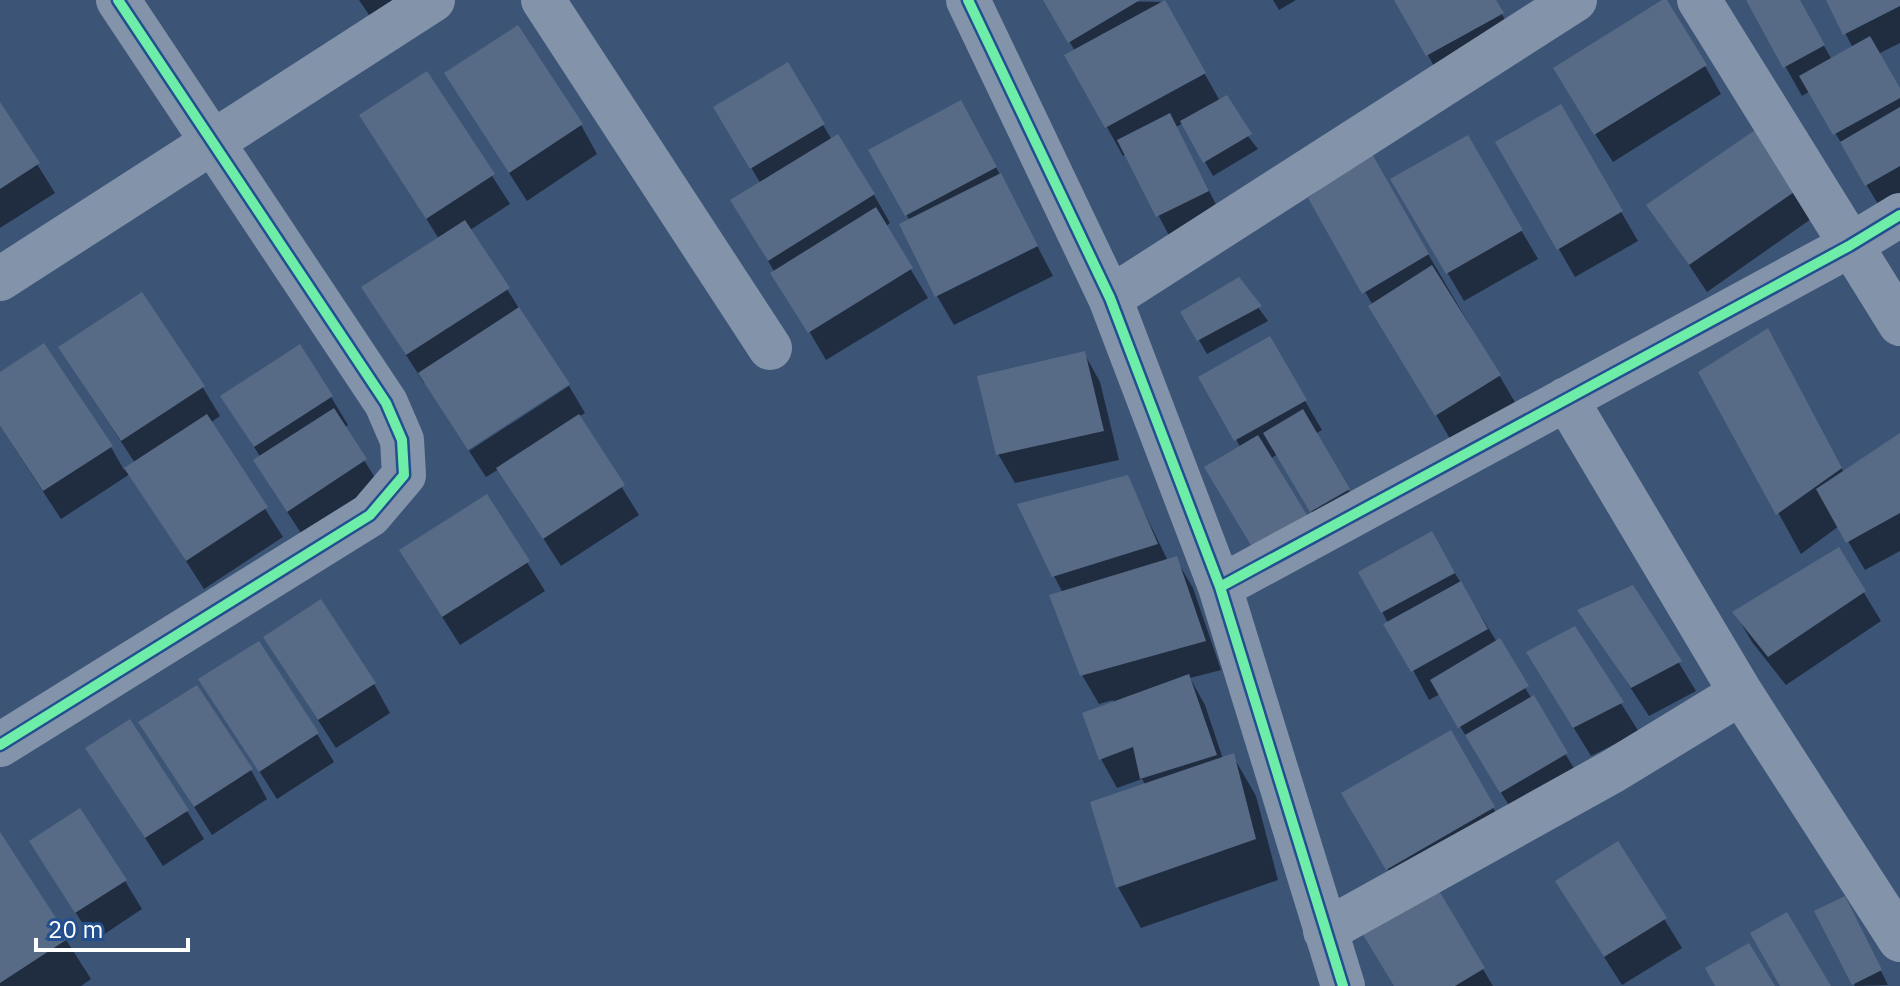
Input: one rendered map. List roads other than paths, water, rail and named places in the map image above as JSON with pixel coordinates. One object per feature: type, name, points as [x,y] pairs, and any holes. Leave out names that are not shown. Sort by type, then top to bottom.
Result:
[{"type":"street","points":[[0,745],[370,515],[404,475],[402,440],[386,403],[118,0]]},
{"type":"street","points":[[0,279],[433,0]]},
{"type":"street","points":[[543,0],[770,348]]},
{"type":"street","points":[[968,0],[1110,298],[1220,587],[1343,986]]},
{"type":"street","points":[[1110,298],[1575,0]]},
{"type":"street","points":[[1699,0],[1900,324]]},
{"type":"street","points":[[1220,587],[1849,246],[1900,215]]},
{"type":"street","points":[[1566,399],[1741,693],[1900,940]]},
{"type":"street","points":[[1325,931],[1613,771],[1741,693]]}]
